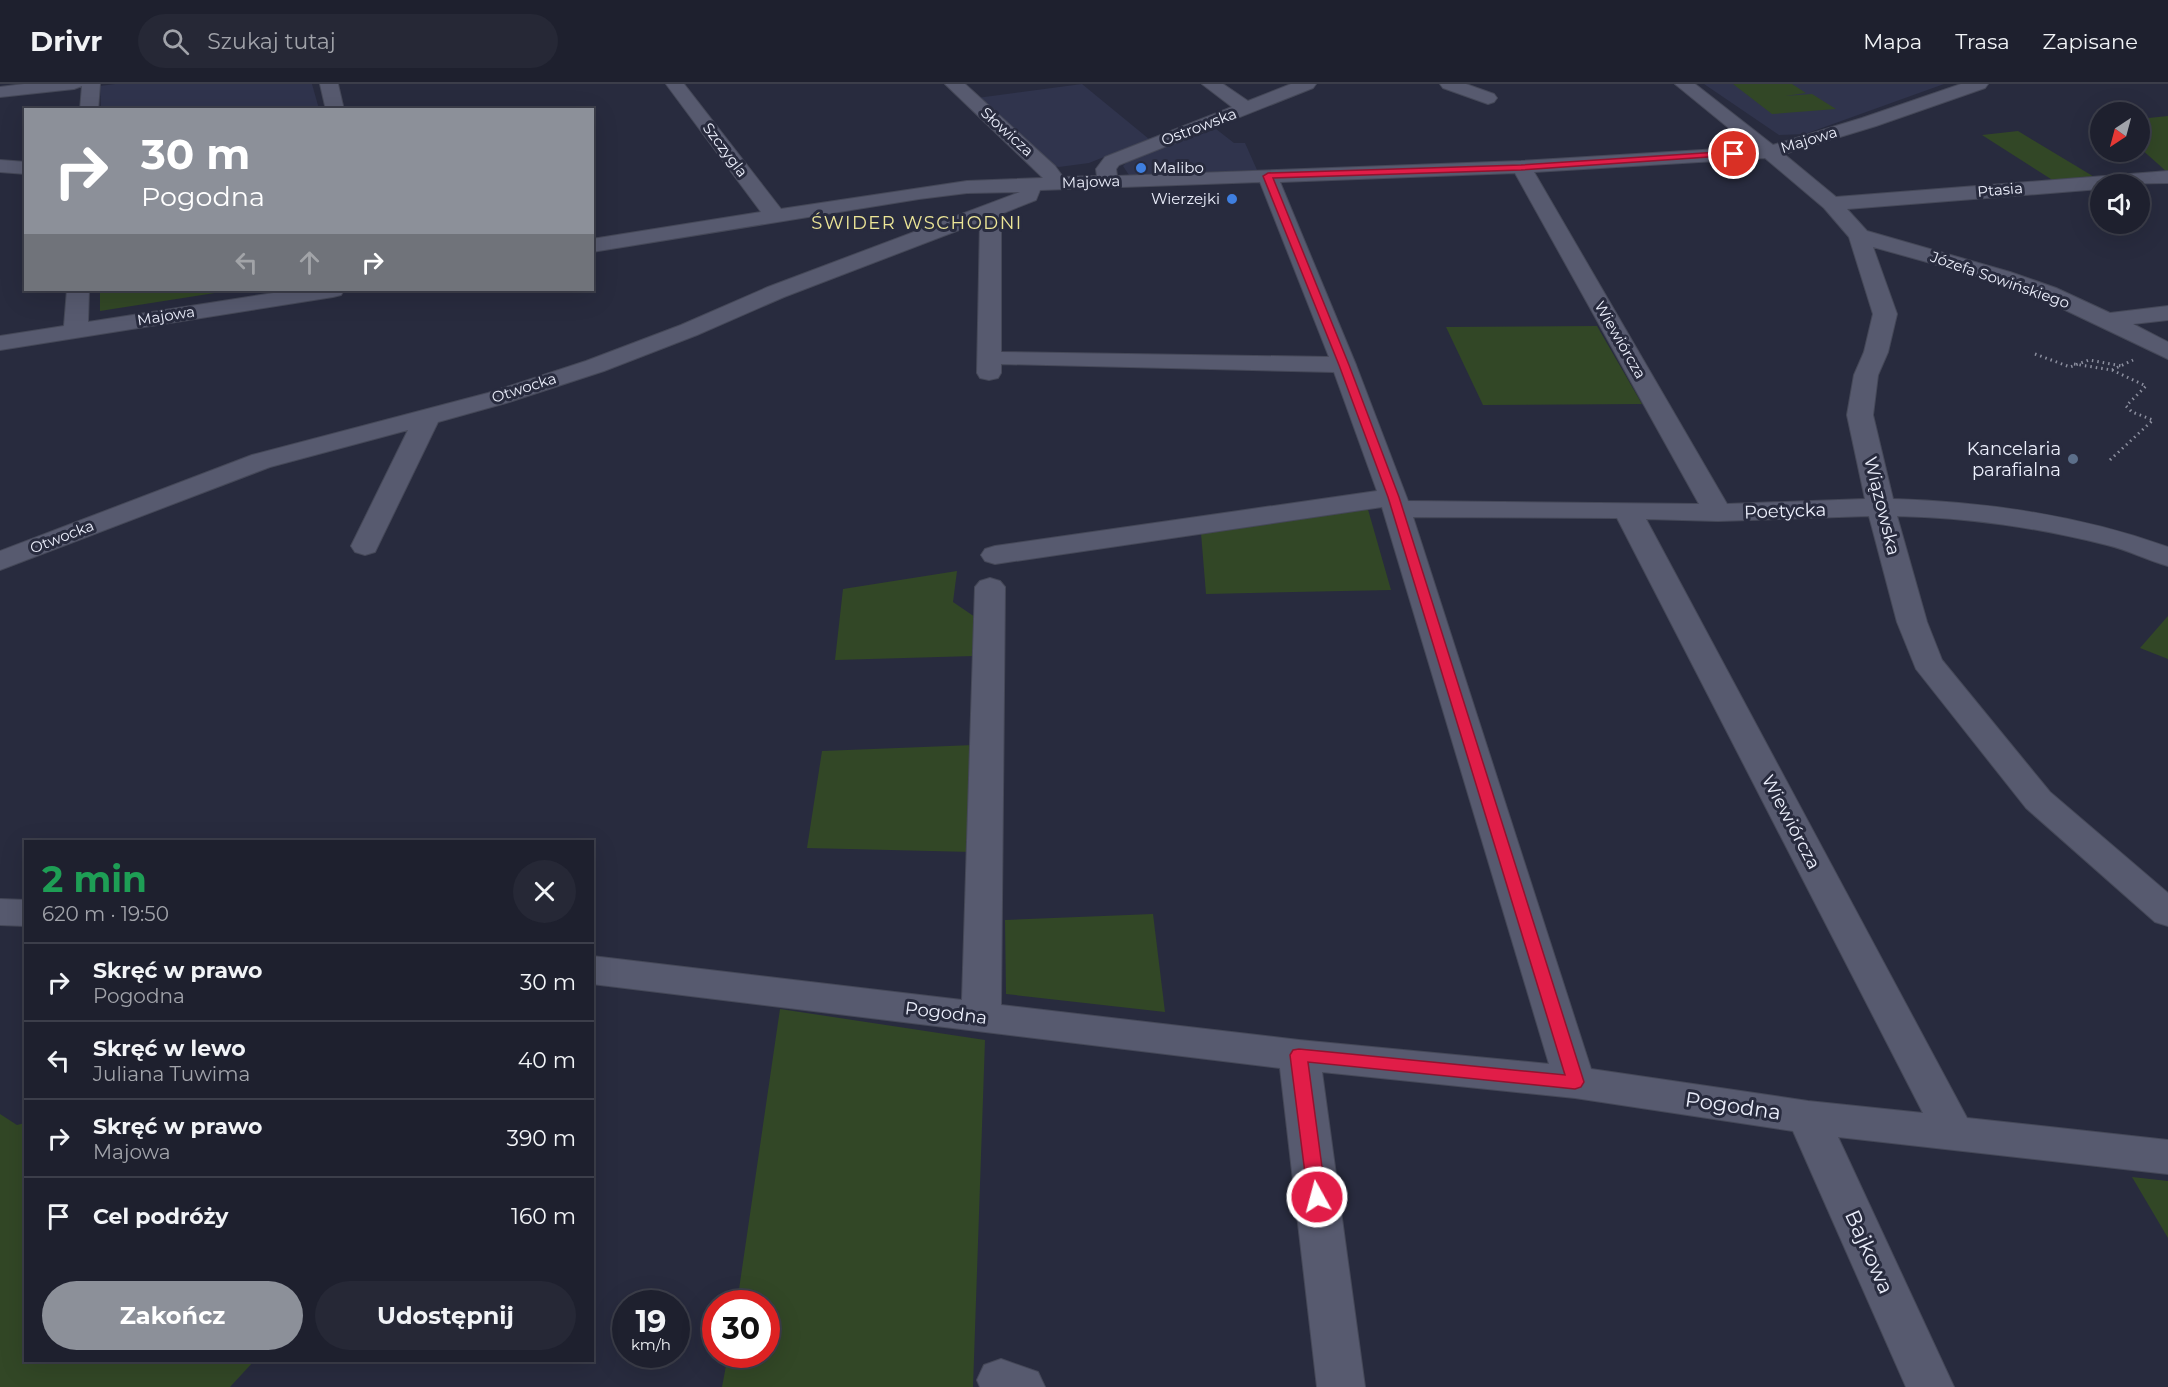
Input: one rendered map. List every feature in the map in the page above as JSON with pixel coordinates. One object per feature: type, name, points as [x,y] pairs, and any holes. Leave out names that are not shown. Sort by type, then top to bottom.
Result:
[{"type":"street","points":[[0,92],[74,84]]},
{"type":"street","points":[[89,108],[92,84]]},
{"type":"street","points":[[329,84],[335,108]]},
{"type":"street","name":"Szczygla","points":[[675,84],[775,216]]},
{"type":"street","name":"Słowicza","points":[[954,84],[1048,170],[1045,184]]},
{"type":"street","points":[[1212,84],[1247,109]]},
{"type":"street","name":"Ostrowska","points":[[1108,181],[1106,169],[1112,161],[1307,84]]},
{"type":"street","points":[[1449,84],[1488,98]]},
{"type":"street","name":"Wiązowska","points":[[1684,84],[1831,204],[1859,236],[1885,314],[1876,352],[1866,375],[1860,415],[1881,507],[1912,622],[1928,662],[2038,800],[2168,913]]},
{"type":"street","name":"Majowa","points":[[594,246],[918,193],[986,186],[1521,167],[1770,152],[1869,122],[1976,84]]},
{"type":"street","points":[[0,166],[24,168]]},
{"type":"street","name":"Wiewiórcza","points":[[1521,167],[1718,513]]},
{"type":"street","points":[[1268,176],[1344,365],[1395,503],[1575,1082]]},
{"type":"street","name":"Ptasia","points":[[1831,204],[2168,177]]},
{"type":"street","name":"Otwocka","points":[[0,561],[261,461],[497,398],[595,366],[689,330],[776,292],[1029,196],[1045,184]]},
{"type":"street","points":[[986,186],[993,209],[999,366],[1344,365]]},
{"type":"street","name":"Józefa Sowińskiego","points":[[1859,236],[2002,277],[2047,293],[2109,320],[2168,352]]},
{"type":"street","points":[[76,331],[78,291]]},
{"type":"street","name":"Majowa","points":[[0,343],[327,291]]},
{"type":"street","points":[[2109,320],[2168,313]]},
{"type":"street","points":[[365,546],[428,416]]},
{"type":"street","name":"Poetycka","points":[[981,1017],[993,571],[1395,503],[1718,513],[1881,507],[1951,508],[2016,516],[2118,539],[2168,556]]},
{"type":"street","name":"Wiewiórcza","points":[[1627,510],[1955,1135]]},
{"type":"street","points":[[0,912],[24,912]]},
{"type":"street","name":"Pogodna","points":[[594,970],[1299,1055],[1575,1082],[1808,1117],[2168,1157]]},
{"type":"street","points":[[1299,1055],[1341,1387]]},
{"type":"street","name":"Bajkowa","points":[[1808,1117],[1930,1387]]},
{"type":"path","points":[[2035,354],[2070,367],[2077,361],[2087,360],[2122,366]]},
{"type":"path","points":[[2112,370],[2138,357]]},
{"type":"path","points":[[2074,364],[2112,370],[2146,386],[2126,406],[2132,412],[2153,420],[2110,459]]},
{"type":"shaded area","points":[[115,84],[312,84],[319,108],[101,108],[100,86]]},
{"type":"shaded area","points":[[1082,84],[1149,139],[1089,163],[1059,167],[1051,165],[977,98]]},
{"type":"shaded area","points":[[1704,84],[1944,84],[1805,134],[1779,135]]},
{"type":"shaded area","points":[[1216,129],[1234,143],[1245,143],[1257,170],[1129,175],[1123,166],[1129,160]]},
{"type":"green space","points":[[1733,84],[1792,84],[1806,93],[1785,96],[1812,94],[1836,109],[1772,114]]},
{"type":"green space","points":[[2168,116],[2168,172],[2150,157],[2150,118]]},
{"type":"green space","points":[[2018,131],[2090,174],[2090,178],[2054,181],[1982,135]]},
{"type":"green space","points":[[100,291],[228,291],[100,311]]},
{"type":"green space","points":[[1597,326],[1642,404],[1483,405],[1446,327]]},
{"type":"green space","points":[[1367,506],[1391,590],[1206,594],[1201,533]]},
{"type":"green space","points":[[957,571],[953,602],[975,617],[974,656],[835,660],[843,589]]},
{"type":"green space","points":[[2168,616],[2168,659],[2140,648]]},
{"type":"green space","points":[[974,745],[973,852],[807,848],[822,751]]},
{"type":"green space","points":[[1153,914],[1165,1012],[1006,994],[1005,920]]},
{"type":"green space","points":[[780,1009],[985,1040],[973,1387],[722,1387],[726,1368],[780,1368],[780,1290],[739,1290]]},
{"type":"green space","points":[[0,1114],[17,1125],[24,1123],[24,1362],[253,1362],[230,1387],[0,1387]]},
{"type":"green space","points":[[2132,1177],[2168,1181],[2168,1238]]},
{"type":"place","name":"Malibo","points":[[1141,168]]},
{"type":"place","name":"Wierzejki","points":[[1232,199]]},
{"type":"place","name":"Kancelaria parafialna","points":[[2073,459]]},
{"type":"district","name":"ŚWIDER WSCHODNI","points":[[917,223]]},
{"type":"route","points":[[1317,1197],[1299,1055],[1575,1082],[1393,497],[1344,365],[1268,176],[1521,167],[1734,154]]}]
